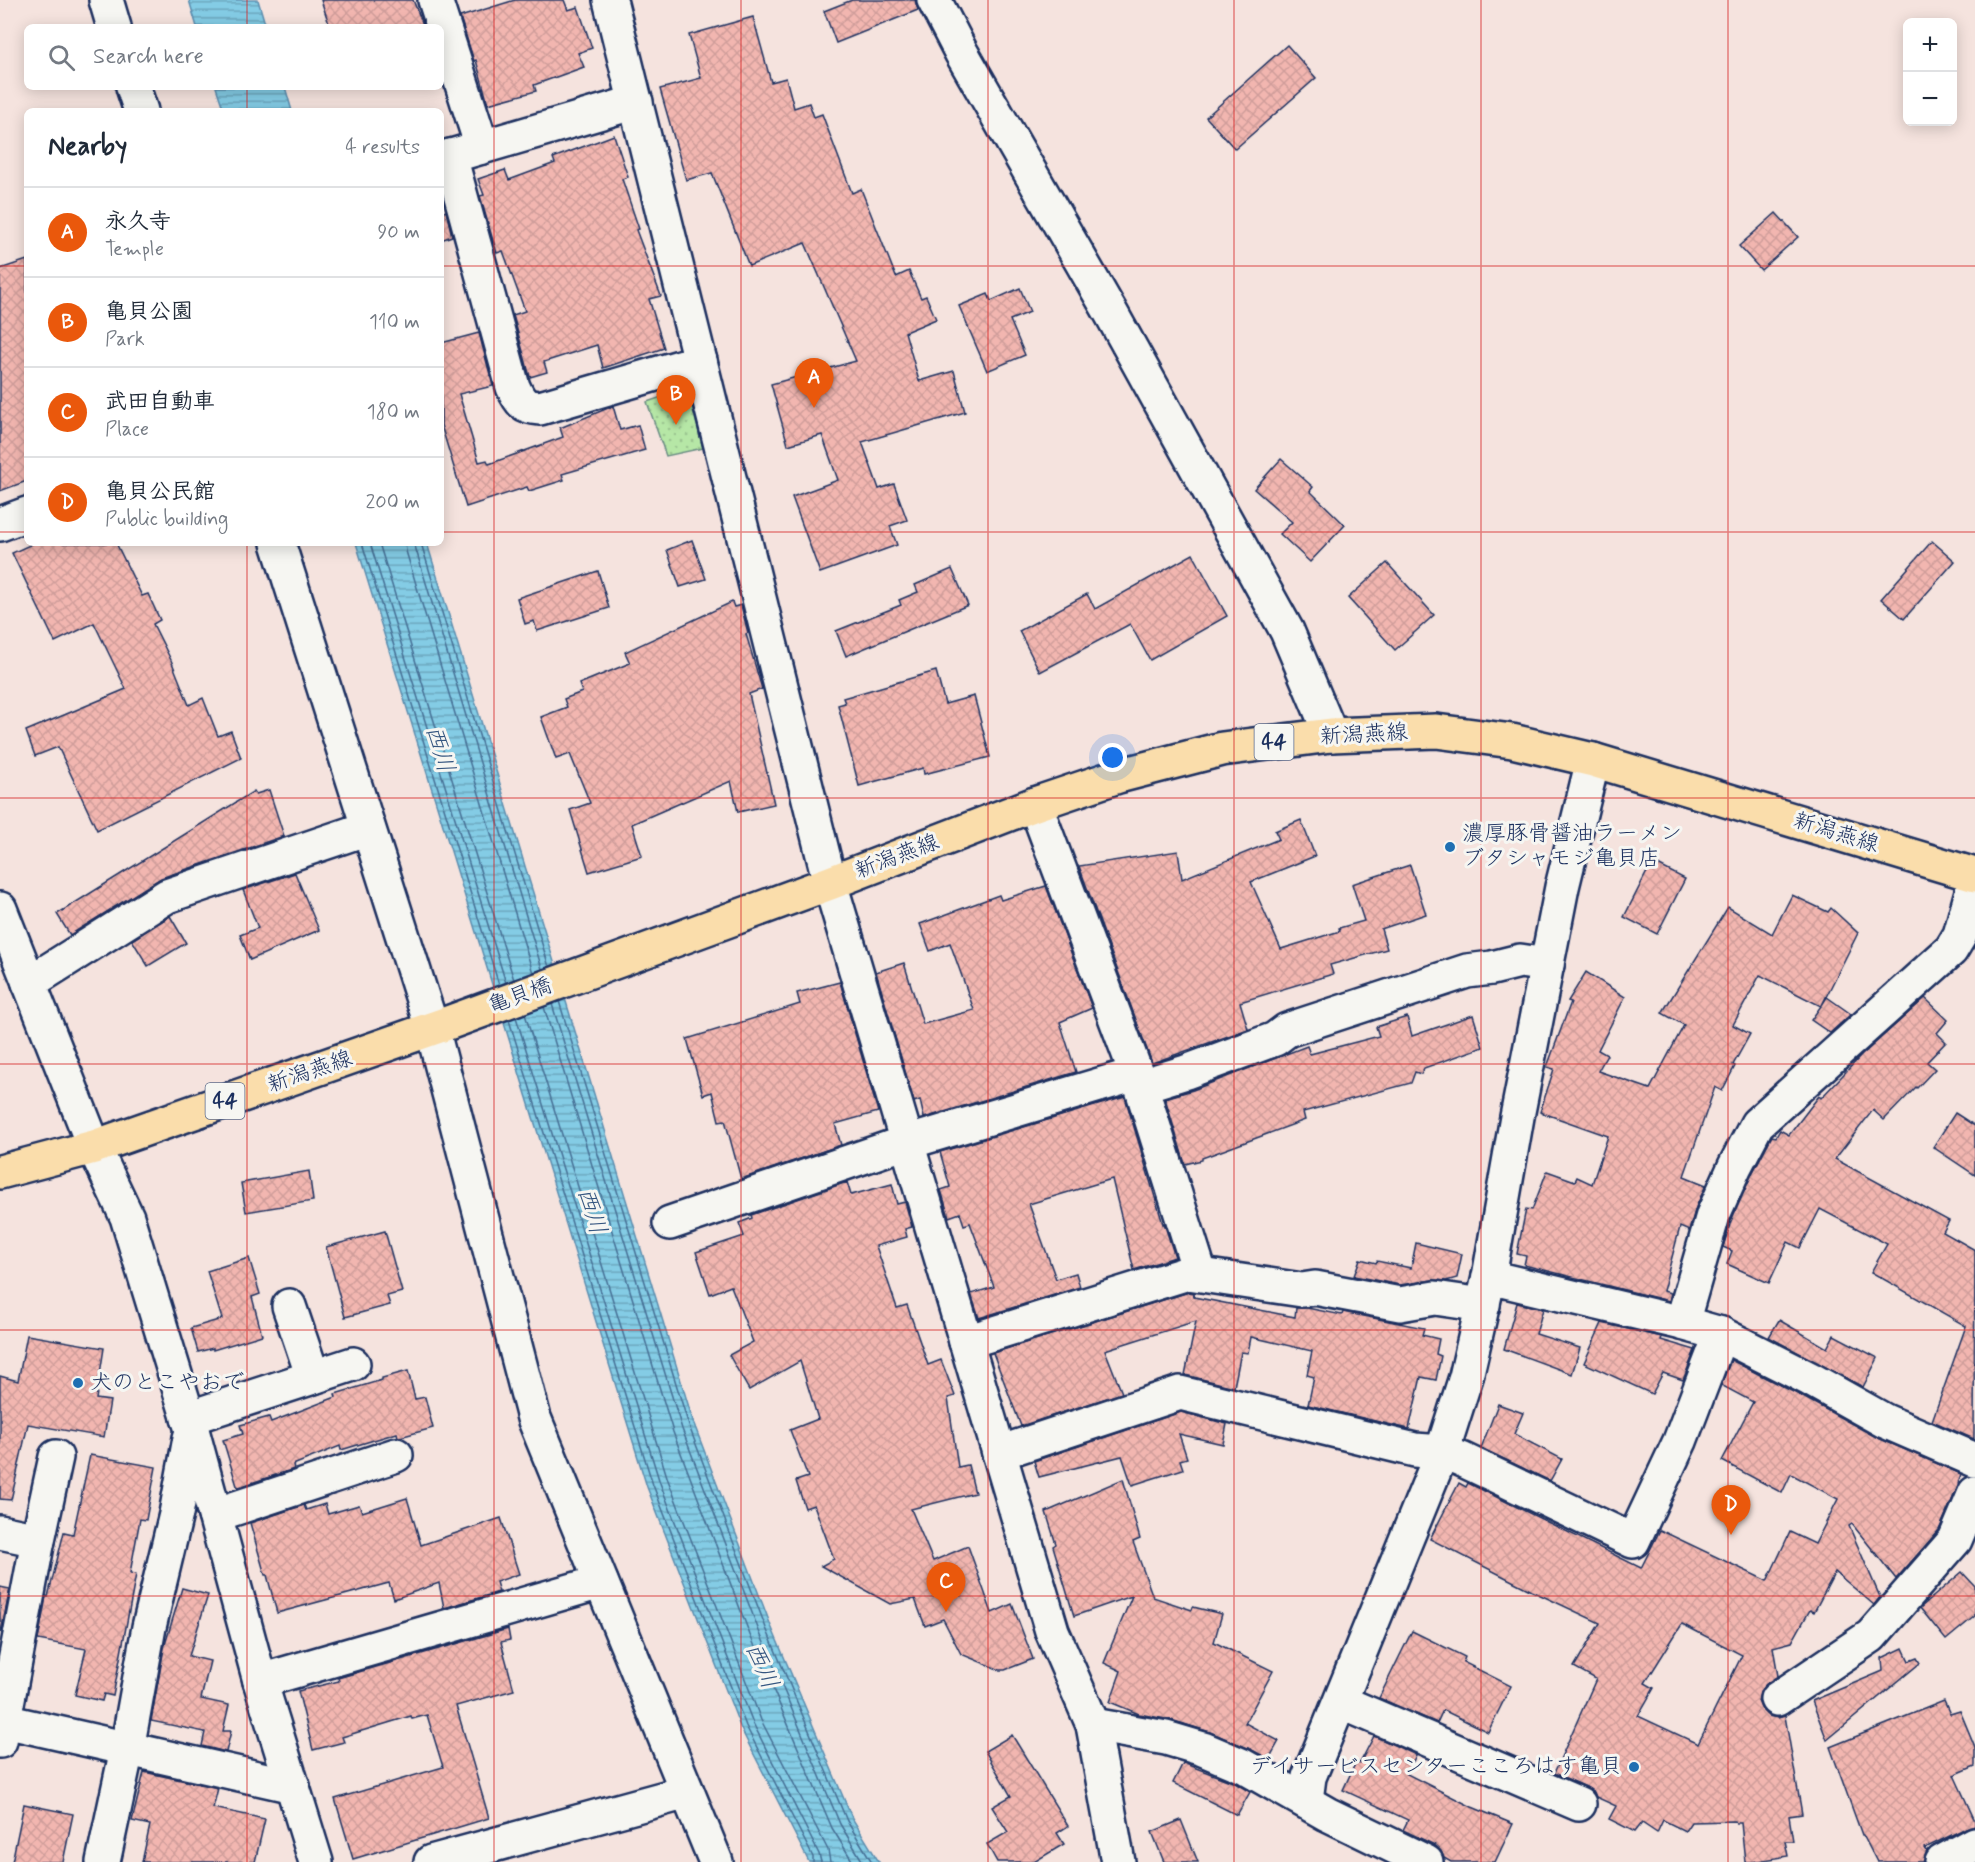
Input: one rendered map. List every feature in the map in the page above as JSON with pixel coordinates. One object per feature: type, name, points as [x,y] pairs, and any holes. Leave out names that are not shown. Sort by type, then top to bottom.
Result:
[{"type":"main road","name":"新潟燕線","points":[[592,970],[830,883],[1035,804],[1118,776],[1222,749],[1331,735],[1436,731],[1512,741],[1593,760],[1975,875]]},
{"type":"main road","name":"亀貝橋","points":[[440,1026],[592,970]]},
{"type":"main road","name":"新潟燕線","points":[[0,1172],[94,1148],[440,1026]]},
{"type":"street","points":[[106,0],[113,24]]},
{"type":"street","points":[[435,0],[443,24]]},
{"type":"street","points":[[610,0],[830,883],[1052,1631],[1093,1725],[1118,1862]]},
{"type":"street","points":[[934,0],[961,52],[1111,313],[1287,631],[1331,735]]},
{"type":"street","points":[[444,28],[482,147]]},
{"type":"street","points":[[134,90],[140,108]]},
{"type":"street","points":[[636,102],[446,158],[513,387],[519,400],[528,407],[540,408],[700,361]]},
{"type":"street","points":[[0,524],[24,515]]},
{"type":"street","points":[[279,546],[368,828],[440,1026],[534,1418],[716,1862]]},
{"type":"street","points":[[1306,1800],[1309,1778],[1442,1452],[1466,1377],[1486,1291],[1562,887],[1593,760]]},
{"type":"street","points":[[1035,804],[1139,1080],[1200,1274]]},
{"type":"street","points":[[29,983],[167,896],[368,828]]},
{"type":"street","points":[[1682,1323],[1713,1215],[1757,1124],[1951,950],[1960,935],[1975,880]]},
{"type":"street","points":[[0,909],[94,1148],[127,1217],[190,1424],[260,1681],[316,1862]]},
{"type":"street","points":[[670,1222],[889,1148],[1139,1080],[1186,1072],[1275,1039],[1287,1030],[1467,971],[1520,961],[1547,965]]},
{"type":"street","points":[[966,1342],[1188,1273],[1302,1290],[1315,1288],[1400,1304],[1486,1291],[1682,1323],[1721,1334],[1885,1420],[1975,1460]]},
{"type":"street","points":[[289,1306],[313,1377]]},
{"type":"street","points":[[999,1453],[1180,1393],[1415,1450],[1442,1452],[1634,1541],[1680,1441],[1721,1334]]},
{"type":"street","points":[[190,1424],[353,1364]]},
{"type":"street","points":[[103,1862],[127,1749],[149,1627],[176,1514],[190,1424]]},
{"type":"street","points":[[215,1515],[396,1455]]},
{"type":"street","points":[[56,1457],[1,1728],[127,1749],[293,1786]]},
{"type":"street","points":[[1777,1699],[1871,1636],[1955,1540],[1975,1493]]},
{"type":"street","points":[[0,1532],[38,1540]]},
{"type":"street","points":[[260,1681],[601,1582]]},
{"type":"street","points":[[1341,1702],[1579,1804]]},
{"type":"street","points":[[1093,1725],[1166,1738],[1203,1749],[1243,1766],[1327,1814],[1426,1862]]},
{"type":"street","points":[[431,1862],[687,1792]]},
{"type":"street","points":[[1942,1862],[1975,1844]]},
{"type":"green space","points":[[682,390],[689,395],[703,448],[666,456],[647,402]]},
{"type":"water","points":[[189,0],[258,0],[265,24],[196,24]]},
{"type":"water","points":[[217,90],[286,90],[291,108],[223,108]]},
{"type":"water","name":"西川","points":[[357,546],[428,546],[694,1424],[771,1626],[852,1818],[879,1862],[809,1862],[741,1729],[647,1487]]},
{"type":"building","points":[[321,0],[413,0],[423,24],[329,24]]},
{"type":"building","points":[[515,0],[564,0],[568,10],[578,7],[592,48],[578,53],[584,67],[534,85],[536,91],[488,104],[476,60],[474,61],[460,17]]},
{"type":"building","points":[[852,0],[915,0],[918,10],[836,43],[824,11]]},
{"type":"building","points":[[753,17],[771,82],[786,78],[794,108],[809,103],[814,117],[822,114],[852,193],[861,189],[896,277],[909,271],[921,298],[926,296],[936,319],[905,332],[919,381],[954,371],[965,412],[862,442],[879,489],[894,484],[907,520],[890,526],[897,545],[820,573],[792,497],[838,480],[822,435],[788,445],[771,384],[856,361],[805,243],[749,266],[712,173],[686,180],[660,89],[701,78],[689,35]]},
{"type":"building","points":[[1287,45],[1316,78],[1235,149],[1206,117]]},
{"type":"building","points":[[614,135],[628,177],[622,179],[639,229],[636,230],[661,296],[649,299],[664,348],[603,368],[597,345],[544,362],[547,372],[530,377],[513,315],[525,311],[503,251],[497,253],[480,196],[484,195],[478,179],[505,170],[509,180],[555,163],[553,158]]},
{"type":"building","points":[[446,211],[452,236],[444,239],[444,212]]},
{"type":"building","points":[[1776,213],[1798,237],[1761,270],[1739,246]]},
{"type":"building","points":[[24,261],[24,482],[0,491],[0,269]]},
{"type":"building","points":[[1020,288],[1030,312],[1010,320],[1025,355],[987,371],[959,306],[988,294],[991,301]]},
{"type":"building","points":[[479,333],[493,386],[459,394],[479,462],[487,460],[489,464],[563,437],[560,428],[613,406],[620,430],[638,425],[645,450],[562,474],[564,480],[529,491],[527,487],[466,507],[444,435],[444,342]]},
{"type":"building","points":[[1281,459],[1313,487],[1310,491],[1345,525],[1310,562],[1280,534],[1292,522],[1254,489]]},
{"type":"building","points":[[692,540],[706,579],[680,587],[667,550]]},
{"type":"building","points":[[1932,541],[1955,561],[1904,619],[1881,599]]},
{"type":"building","points":[[27,546],[117,546],[142,596],[148,594],[160,620],[153,624],[171,660],[189,705],[203,698],[218,736],[231,731],[241,758],[97,830],[58,747],[35,756],[26,731],[126,689],[94,623],[55,642],[12,553]]},
{"type":"building","points":[[1193,554],[1227,616],[1150,660],[1130,624],[1040,672],[1019,631],[1087,594],[1095,609]]},
{"type":"building","points":[[1387,563],[1434,615],[1395,650],[1348,598]]},
{"type":"building","points":[[952,569],[968,605],[846,656],[836,631],[901,605],[899,600],[918,592],[915,585]]},
{"type":"building","points":[[598,571],[609,608],[537,631],[534,621],[525,624],[517,598]]},
{"type":"building","points":[[732,602],[734,607],[741,605],[748,633],[746,634],[762,689],[749,694],[774,804],[738,812],[731,781],[632,824],[642,856],[589,872],[570,810],[590,803],[570,754],[556,759],[541,717],[567,707],[564,699],[582,692],[579,684],[630,663],[625,652]]},
{"type":"building","points":[[936,671],[945,704],[974,696],[990,757],[924,774],[923,768],[859,786],[838,705],[845,703],[843,698]]},
{"type":"building","points":[[269,790],[284,836],[161,878],[70,935],[57,914],[254,791],[256,794]]},
{"type":"building","points":[[1301,820],[1315,856],[1251,882],[1281,949],[1340,931],[1339,928],[1364,921],[1352,884],[1410,865],[1426,914],[1381,929],[1387,949],[1330,965],[1333,974],[1240,1002],[1248,1029],[1152,1063],[1079,866],[1178,851],[1182,879],[1279,839],[1275,831]]},
{"type":"building","points":[[1652,862],[1685,879],[1657,934],[1624,917]]},
{"type":"building","points":[[295,873],[319,930],[250,960],[240,935],[258,928],[243,890]]},
{"type":"building","points":[[1046,886],[1092,1008],[1060,1022],[1076,1072],[924,1118],[920,1100],[914,1102],[876,972],[904,963],[923,1024],[974,1010],[950,943],[930,951],[920,924],[999,895],[1001,900]]},
{"type":"building","points":[[1792,895],[1828,912],[1831,908],[1858,933],[1822,1005],[1827,997],[1851,1014],[1830,1033],[1811,1020],[1821,1006],[1760,975],[1733,1025],[1750,1034],[1722,1091],[1715,1087],[1684,1176],[1706,1185],[1689,1231],[1680,1227],[1663,1291],[1671,1293],[1669,1301],[1524,1265],[1526,1256],[1517,1254],[1526,1209],[1532,1210],[1547,1171],[1575,1181],[1577,1177],[1592,1184],[1608,1136],[1540,1112],[1554,1069],[1547,1067],[1571,1002],[1568,1001],[1586,972],[1625,997],[1598,1050],[1607,1055],[1598,1071],[1650,1089],[1684,1025],[1662,1013],[1728,907],[1772,934]]},
{"type":"building","points":[[170,916],[186,943],[148,966],[132,940]]},
{"type":"building","points":[[840,982],[878,1112],[835,1124],[841,1145],[741,1179],[725,1120],[719,1121],[712,1092],[703,1095],[687,1039],[800,1004],[797,993]]},
{"type":"building","points":[[1925,998],[1948,1020],[1937,1033],[1946,1042],[1927,1062],[1935,1069],[1884,1120],[1873,1110],[1835,1159],[1949,1221],[1943,1232],[1975,1250],[1974,1439],[1932,1421],[1966,1326],[1871,1272],[1887,1244],[1820,1209],[1800,1248],[1788,1242],[1769,1283],[1727,1264],[1732,1251],[1723,1247],[1731,1221],[1772,1136],[1776,1137],[1780,1130],[1789,1135],[1819,1096],[1821,1098],[1862,1055]]},
{"type":"building","points":[[1473,1015],[1483,1047],[1424,1068],[1421,1074],[1415,1072],[1411,1083],[1303,1112],[1305,1120],[1202,1158],[1202,1160],[1185,1164],[1165,1098],[1193,1090],[1307,1046],[1310,1054],[1379,1036],[1376,1027],[1407,1017],[1412,1036]]},
{"type":"building","points":[[1125,1097],[1175,1257],[1134,1270],[1112,1179],[1029,1204],[1056,1279],[1076,1273],[1080,1287],[979,1318],[971,1294],[994,1287],[970,1223],[964,1225],[960,1213],[949,1217],[941,1190],[950,1187],[940,1152]]},
{"type":"building","points":[[1955,1113],[1975,1126],[1975,1175],[1933,1147]]},
{"type":"building","points":[[309,1171],[313,1201],[246,1212],[241,1183]]},
{"type":"building","points":[[847,1182],[851,1195],[892,1184],[897,1204],[905,1202],[912,1227],[905,1229],[907,1237],[876,1246],[897,1308],[907,1305],[928,1365],[941,1360],[955,1396],[948,1398],[958,1467],[968,1465],[975,1493],[911,1509],[933,1561],[968,1546],[992,1613],[1012,1604],[1033,1659],[1005,1670],[961,1654],[943,1619],[925,1626],[915,1599],[890,1604],[821,1566],[834,1559],[814,1505],[805,1508],[796,1481],[808,1477],[790,1430],[818,1419],[800,1361],[749,1390],[729,1355],[753,1342],[731,1286],[710,1294],[696,1252],[744,1236],[739,1223],[752,1218],[751,1215]]},
{"type":"building","points":[[385,1231],[402,1292],[387,1296],[390,1305],[345,1317],[326,1247]]},
{"type":"building","points":[[1416,1243],[1462,1254],[1457,1278],[1400,1285],[1354,1276],[1360,1259],[1411,1268]]},
{"type":"building","points":[[249,1258],[260,1294],[252,1297],[262,1335],[213,1350],[213,1348],[198,1352],[191,1328],[222,1319],[207,1271]]},
{"type":"building","points":[[1189,1292],[1193,1293],[1194,1297],[1295,1317],[1296,1308],[1307,1308],[1342,1315],[1343,1312],[1424,1328],[1422,1335],[1439,1339],[1436,1354],[1441,1356],[1436,1380],[1421,1377],[1409,1429],[1308,1405],[1314,1377],[1307,1375],[1312,1351],[1251,1337],[1248,1353],[1241,1352],[1234,1387],[1185,1375],[1196,1321],[1105,1350],[1122,1393],[1021,1426],[993,1353]]},
{"type":"building","points":[[1517,1303],[1543,1309],[1536,1334],[1580,1348],[1572,1374],[1504,1349]]},
{"type":"building","points":[[1779,1320],[1827,1348],[1834,1335],[1878,1358],[1863,1387],[1769,1337]]},
{"type":"building","points":[[1602,1323],[1662,1337],[1661,1340],[1695,1350],[1683,1380],[1663,1373],[1652,1394],[1584,1363]]},
{"type":"building","points":[[27,1335],[104,1348],[96,1399],[110,1401],[104,1437],[28,1424],[11,1500],[0,1499],[0,1376],[18,1381]]},
{"type":"building","points":[[1731,1360],[1876,1437],[1961,1474],[1939,1530],[1896,1579],[1852,1524],[1849,1526],[1880,1597],[1874,1605],[1835,1572],[1814,1612],[1810,1610],[1792,1642],[1773,1647],[1778,1676],[1761,1690],[1758,1701],[1768,1716],[1778,1718],[1785,1716],[1802,1814],[1789,1816],[1793,1841],[1785,1841],[1788,1856],[1752,1862],[1745,1862],[1741,1823],[1735,1821],[1691,1822],[1685,1831],[1663,1820],[1657,1833],[1642,1823],[1635,1832],[1609,1819],[1616,1806],[1596,1797],[1594,1792],[1586,1787],[1554,1773],[1596,1679],[1574,1667],[1600,1623],[1430,1539],[1459,1483],[1466,1487],[1468,1483],[1641,1568],[1660,1530],[1767,1581],[1790,1532],[1815,1544],[1838,1499],[1791,1474],[1782,1493],[1722,1461],[1753,1402],[1721,1385]],"holes":[[[1682,1624],[1742,1655],[1698,1744],[1638,1716],[1654,1688],[1645,1683]]]},
{"type":"building","points":[[408,1371],[415,1399],[425,1397],[433,1428],[400,1437],[397,1433],[341,1450],[340,1446],[293,1465],[294,1469],[237,1486],[223,1440],[243,1434],[240,1425],[269,1417],[271,1422],[336,1397],[335,1394]]},
{"type":"building","points":[[1498,1404],[1523,1413],[1514,1434],[1562,1459],[1550,1481],[1481,1448]]},
{"type":"building","points":[[1181,1412],[1227,1424],[1223,1444],[1179,1434],[1187,1458],[1180,1460],[1183,1469],[1132,1485],[1122,1456],[1039,1477],[1034,1461]]},
{"type":"building","points":[[90,1455],[156,1467],[146,1520],[140,1519],[130,1573],[136,1574],[113,1696],[104,1694],[102,1701],[75,1695],[86,1649],[38,1640],[46,1596],[48,1597],[64,1532],[73,1534]]},
{"type":"building","points":[[1123,1479],[1140,1539],[1133,1542],[1153,1597],[1192,1610],[1193,1607],[1222,1614],[1214,1642],[1273,1671],[1245,1723],[1279,1741],[1269,1759],[1210,1732],[1171,1720],[1139,1714],[1110,1702],[1121,1671],[1104,1663],[1132,1596],[1074,1616],[1053,1546],[1056,1544],[1046,1512]]},
{"type":"building","points":[[407,1498],[421,1545],[501,1518],[519,1574],[496,1582],[499,1592],[444,1608],[439,1583],[394,1599],[389,1583],[277,1613],[250,1523],[304,1505],[306,1510],[325,1504],[328,1514],[359,1505],[362,1512]]},
{"type":"building","points":[[1962,1572],[1975,1586],[1975,1616],[1946,1640],[1920,1608]]},
{"type":"building","points":[[0,1587],[10,1589],[1,1632],[0,1632]]},
{"type":"building","points":[[182,1588],[208,1595],[189,1656],[210,1661],[201,1699],[229,1705],[223,1731],[231,1731],[226,1752],[202,1746],[205,1732],[151,1721],[164,1648]]},
{"type":"building","points":[[508,1629],[510,1640],[501,1642],[514,1690],[456,1706],[489,1818],[353,1859],[335,1799],[443,1767],[427,1715],[412,1719],[411,1716],[342,1737],[344,1742],[313,1750],[298,1691],[339,1681],[338,1678]]},
{"type":"building","points":[[1412,1631],[1465,1657],[1463,1662],[1511,1686],[1488,1732],[1443,1710],[1437,1723],[1379,1698]]},
{"type":"building","points":[[1903,1648],[1909,1661],[1917,1658],[1920,1663],[1827,1740],[1812,1701],[1883,1671],[1882,1658]]},
{"type":"building","points":[[1944,1701],[1950,1714],[1960,1711],[1975,1747],[1975,1766],[1954,1775],[1975,1825],[1925,1848],[1927,1851],[1923,1862],[1877,1862],[1862,1835],[1830,1747]]},
{"type":"building","points":[[1012,1735],[1068,1826],[1057,1833],[1064,1844],[1034,1862],[997,1862],[987,1844],[1008,1832],[992,1807],[1011,1796],[985,1751]]},
{"type":"building","points":[[1374,1736],[1416,1755],[1407,1774],[1472,1807],[1513,1824],[1495,1862],[1451,1862],[1444,1858],[1435,1845],[1403,1830],[1408,1820],[1343,1790],[1356,1762],[1360,1763]]},
{"type":"building","points":[[1183,1763],[1235,1783],[1250,1792],[1237,1815],[1173,1783]]},
{"type":"building","points":[[144,1772],[218,1788],[213,1808],[265,1819],[255,1862],[142,1862],[150,1825],[132,1821]]},
{"type":"building","points":[[24,1804],[73,1814],[63,1862],[12,1862]]},
{"type":"building","points":[[1181,1820],[1198,1862],[1164,1862],[1152,1832]]},
{"type":"place","name":"永久寺","points":[[814,408]]},
{"type":"place","name":"亀貝公園","points":[[676,425]]},
{"type":"place","name":"濃厚豚骨醤油ラーメン ブタシャモジ亀貝店","points":[[1450,847]]},
{"type":"place","name":"犬のとこやおで","points":[[78,1383]]},
{"type":"place","name":"亀貝公民館","points":[[1731,1535]]},
{"type":"place","name":"武田自動車","points":[[946,1612]]},
{"type":"place","name":"デイサービスセンターこころはす亀貝","points":[[1634,1767]]}]
